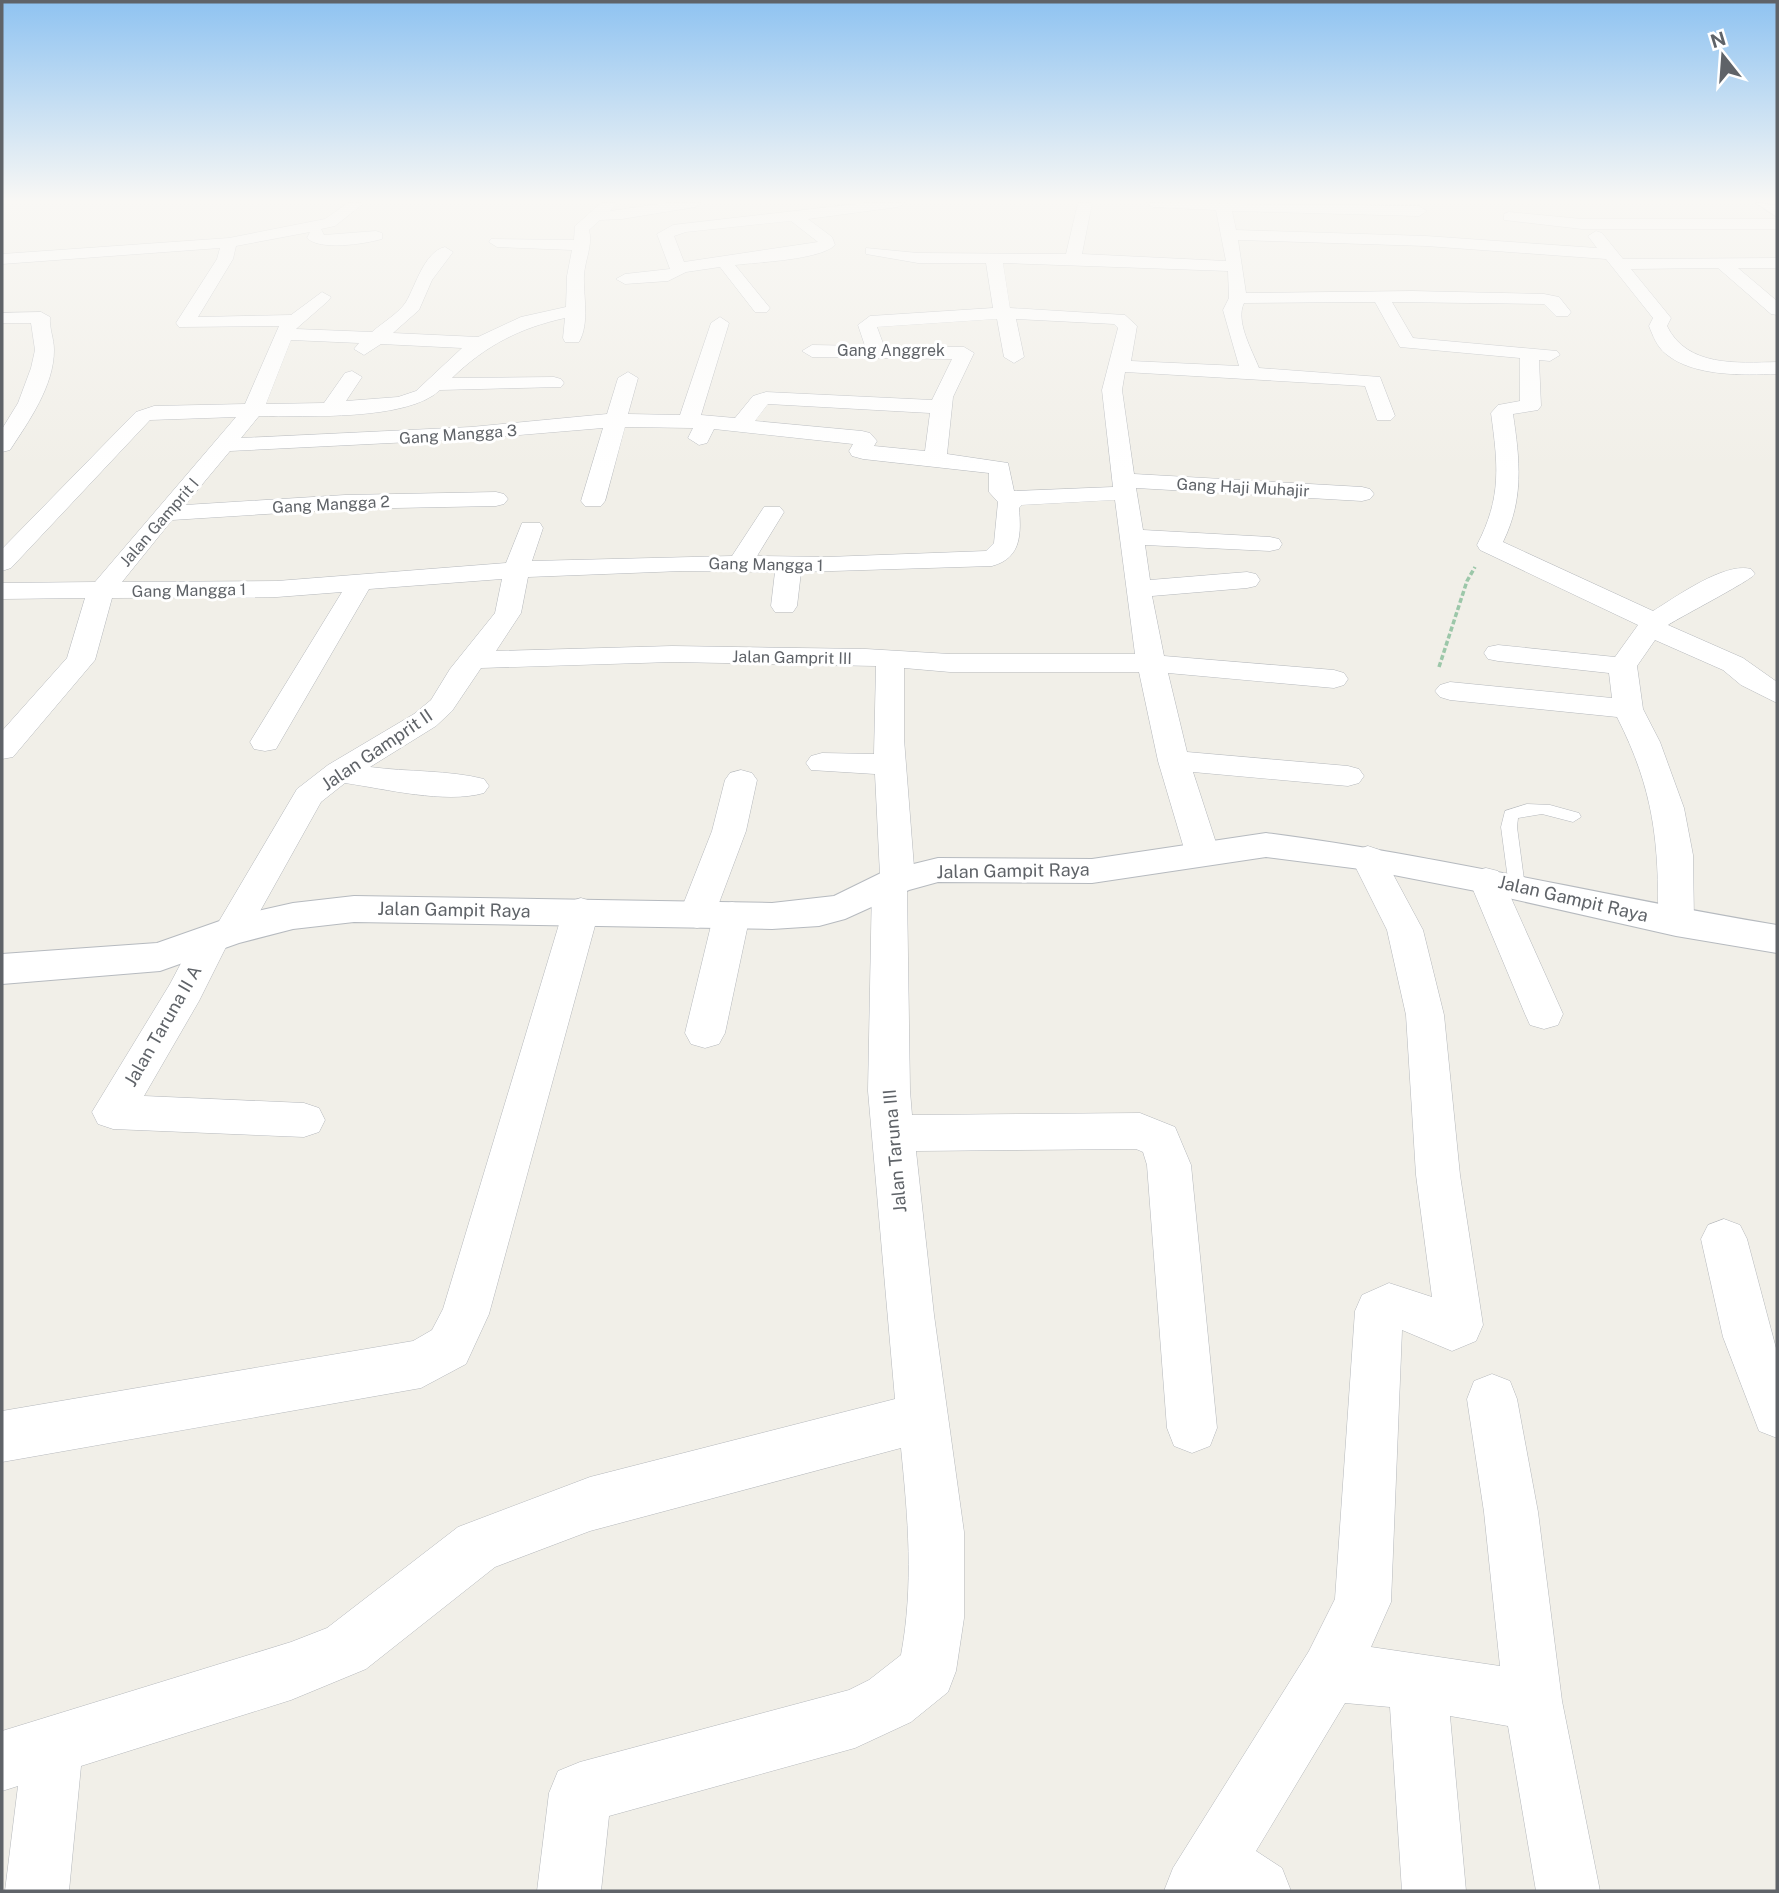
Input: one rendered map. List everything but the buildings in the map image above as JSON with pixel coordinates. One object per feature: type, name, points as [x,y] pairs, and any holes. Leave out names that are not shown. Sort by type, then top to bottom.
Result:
[{"type":"street","points":[[203,291],[185,320],[190,325],[289,327],[373,340],[480,343]]},
{"type":"street","points":[[330,409],[353,367],[373,340],[413,306],[419,291]]},
{"type":"street","points":[[572,338],[575,291]]},
{"type":"street","points":[[748,291],[761,308]]},
{"type":"street","points":[[1000,291],[1003,313],[1009,324],[1014,357]]},
{"type":"street","points":[[1238,291],[1238,298],[1232,310],[1234,325],[1251,373]]},
{"type":"street","points":[[1640,291],[1662,318],[1686,335],[1719,366]]},
{"type":"street","points":[[1755,291],[1777,310]]},
{"type":"street","name":"Jalan Gamprit I","points":[[2,750],[81,660],[94,607],[102,591],[252,412],[289,327],[328,297],[296,300]]},
{"type":"street","points":[[1381,297],[1407,348],[1540,354],[1531,406],[1505,409],[1502,412],[1511,484],[1506,510],[1489,545],[1733,664],[1751,679],[1777,694]]},
{"type":"street","points":[[1238,298],[1549,300],[1562,312]]},
{"type":"street","points":[[1478,298],[1495,319]]},
{"type":"street","points":[[191,309],[270,302]]},
{"type":"street","points":[[2,564],[139,419],[154,412],[252,412],[401,403],[423,395],[480,343],[527,321],[575,310]]},
{"type":"street","points":[[876,351],[867,325],[870,322],[1003,313],[1119,319],[1128,326],[1112,390],[1138,589],[1151,663],[1174,761],[1202,852]]},
{"type":"street","points":[[2,318],[39,315],[46,352],[29,406],[2,445]]},
{"type":"street","points":[[1662,318],[1658,326],[1669,348],[1684,357],[1719,366],[1777,369]]},
{"type":"street","points":[[698,427],[720,323]]},
{"type":"street","name":"Gang Anggrek","points":[[812,351],[964,353],[941,407],[935,459]]},
{"type":"street","points":[[460,359],[498,358]]},
{"type":"street","points":[[1120,366],[1373,381],[1384,416]]},
{"type":"street","points":[[593,501],[628,378]]},
{"type":"street","points":[[436,384],[554,383]]},
{"type":"street","points":[[742,424],[760,400],[766,398],[941,407]]},
{"type":"street","name":"Gang Mangga 3","points":[[226,445],[471,433],[616,420],[698,427],[742,424],[862,438],[866,441],[860,451],[863,452],[935,459]]},
{"type":"street","points":[[935,459],[1000,468],[1000,492],[1011,502],[1022,497],[1125,486]]},
{"type":"street","name":"Gang Haji Muhajir","points":[[1125,486],[1362,494]]},
{"type":"street","name":"Gang Mangga 2","points":[[166,513],[345,502],[496,499]]},
{"type":"street","name":"Gang Mangga 1","points":[[2,591],[359,584],[516,571],[669,563],[789,565],[992,558],[1003,553],[1008,544],[1007,506],[1011,502]]},
{"type":"street","points":[[740,565],[772,512]]},
{"type":"street","name":"Jalan Gamprit II","points":[[221,936],[302,804],[339,772],[425,720],[442,705],[473,660],[497,632],[508,613],[516,571],[531,528]]},
{"type":"street","points":[[1131,537],[1270,544]]},
{"type":"street","points":[[784,606],[789,565]]},
{"type":"street","points":[[1676,922],[1676,855],[1668,808],[1645,741],[1628,709],[1623,666],[1652,624],[1707,590],[1742,574]]},
{"type":"street","points":[[1138,589],[1247,580]]},
{"type":"street","points":[[265,742],[359,584]]},
{"type":"street","points":[[1498,653],[1623,666]]},
{"type":"street","name":"Jalan Gamprit III","points":[[473,660],[672,654],[950,663],[1151,663],[1334,679]]},
{"type":"street","points":[[890,660],[894,882]]},
{"type":"street","points":[[1450,691],[1628,709]]},
{"type":"street","points":[[1174,761],[1348,776]]},
{"type":"street","points":[[822,763],[891,764]]},
{"type":"street","points":[[339,772],[410,783],[473,786]]},
{"type":"street","points":[[705,1033],[715,915],[729,831],[741,780]]},
{"type":"street","name":"Jalan Gampit Raya","points":[[2,969],[160,957],[293,916],[354,909],[715,915],[819,914],[845,906],[894,882],[938,870],[1092,871],[1202,852],[1266,845],[1368,858],[1501,883],[1676,922],[1777,939]]},
{"type":"street","points":[[1223,1881],[1363,1602],[1379,1311],[1389,1305],[1398,1306],[1452,1328],[1459,1325],[1438,1175],[1425,1015],[1405,930],[1368,858]]},
{"type":"street","name":"Jalan Taruna III","points":[[569,1891],[580,1793],[855,1718],[890,1701],[927,1671],[936,1618],[937,1532],[922,1416],[890,1091],[894,882]]},
{"type":"street","points":[[1501,883],[1544,1014]]},
{"type":"street","points":[[2,1437],[421,1364],[449,1347],[464,1314],[581,911]]},
{"type":"street","name":"Jalan Taruna II A","points":[[221,936],[113,1111],[304,1120]]},
{"type":"street","points":[[893,1133],[1140,1131],[1160,1140],[1169,1166],[1192,1428]]},
{"type":"street","points":[[1724,1239],[1747,1337],[1777,1413]]},
{"type":"street","points":[[1492,1399],[1511,1512],[1533,1700],[1568,1891]]},
{"type":"street","points":[[37,1891],[27,1754],[291,1671],[346,1649],[477,1546],[590,1504],[872,1432],[922,1416]]},
{"type":"street","points":[[1330,1672],[1417,1681],[1533,1700]]},
{"type":"street","points":[[1417,1681],[1434,1891]]},
{"type":"lane","points":[[1501,883],[1511,814],[1521,809],[1539,807],[1573,817]]},
{"type":"path","points":[[1450,691],[1440,686],[1435,679],[1467,581],[1489,545]]}]
